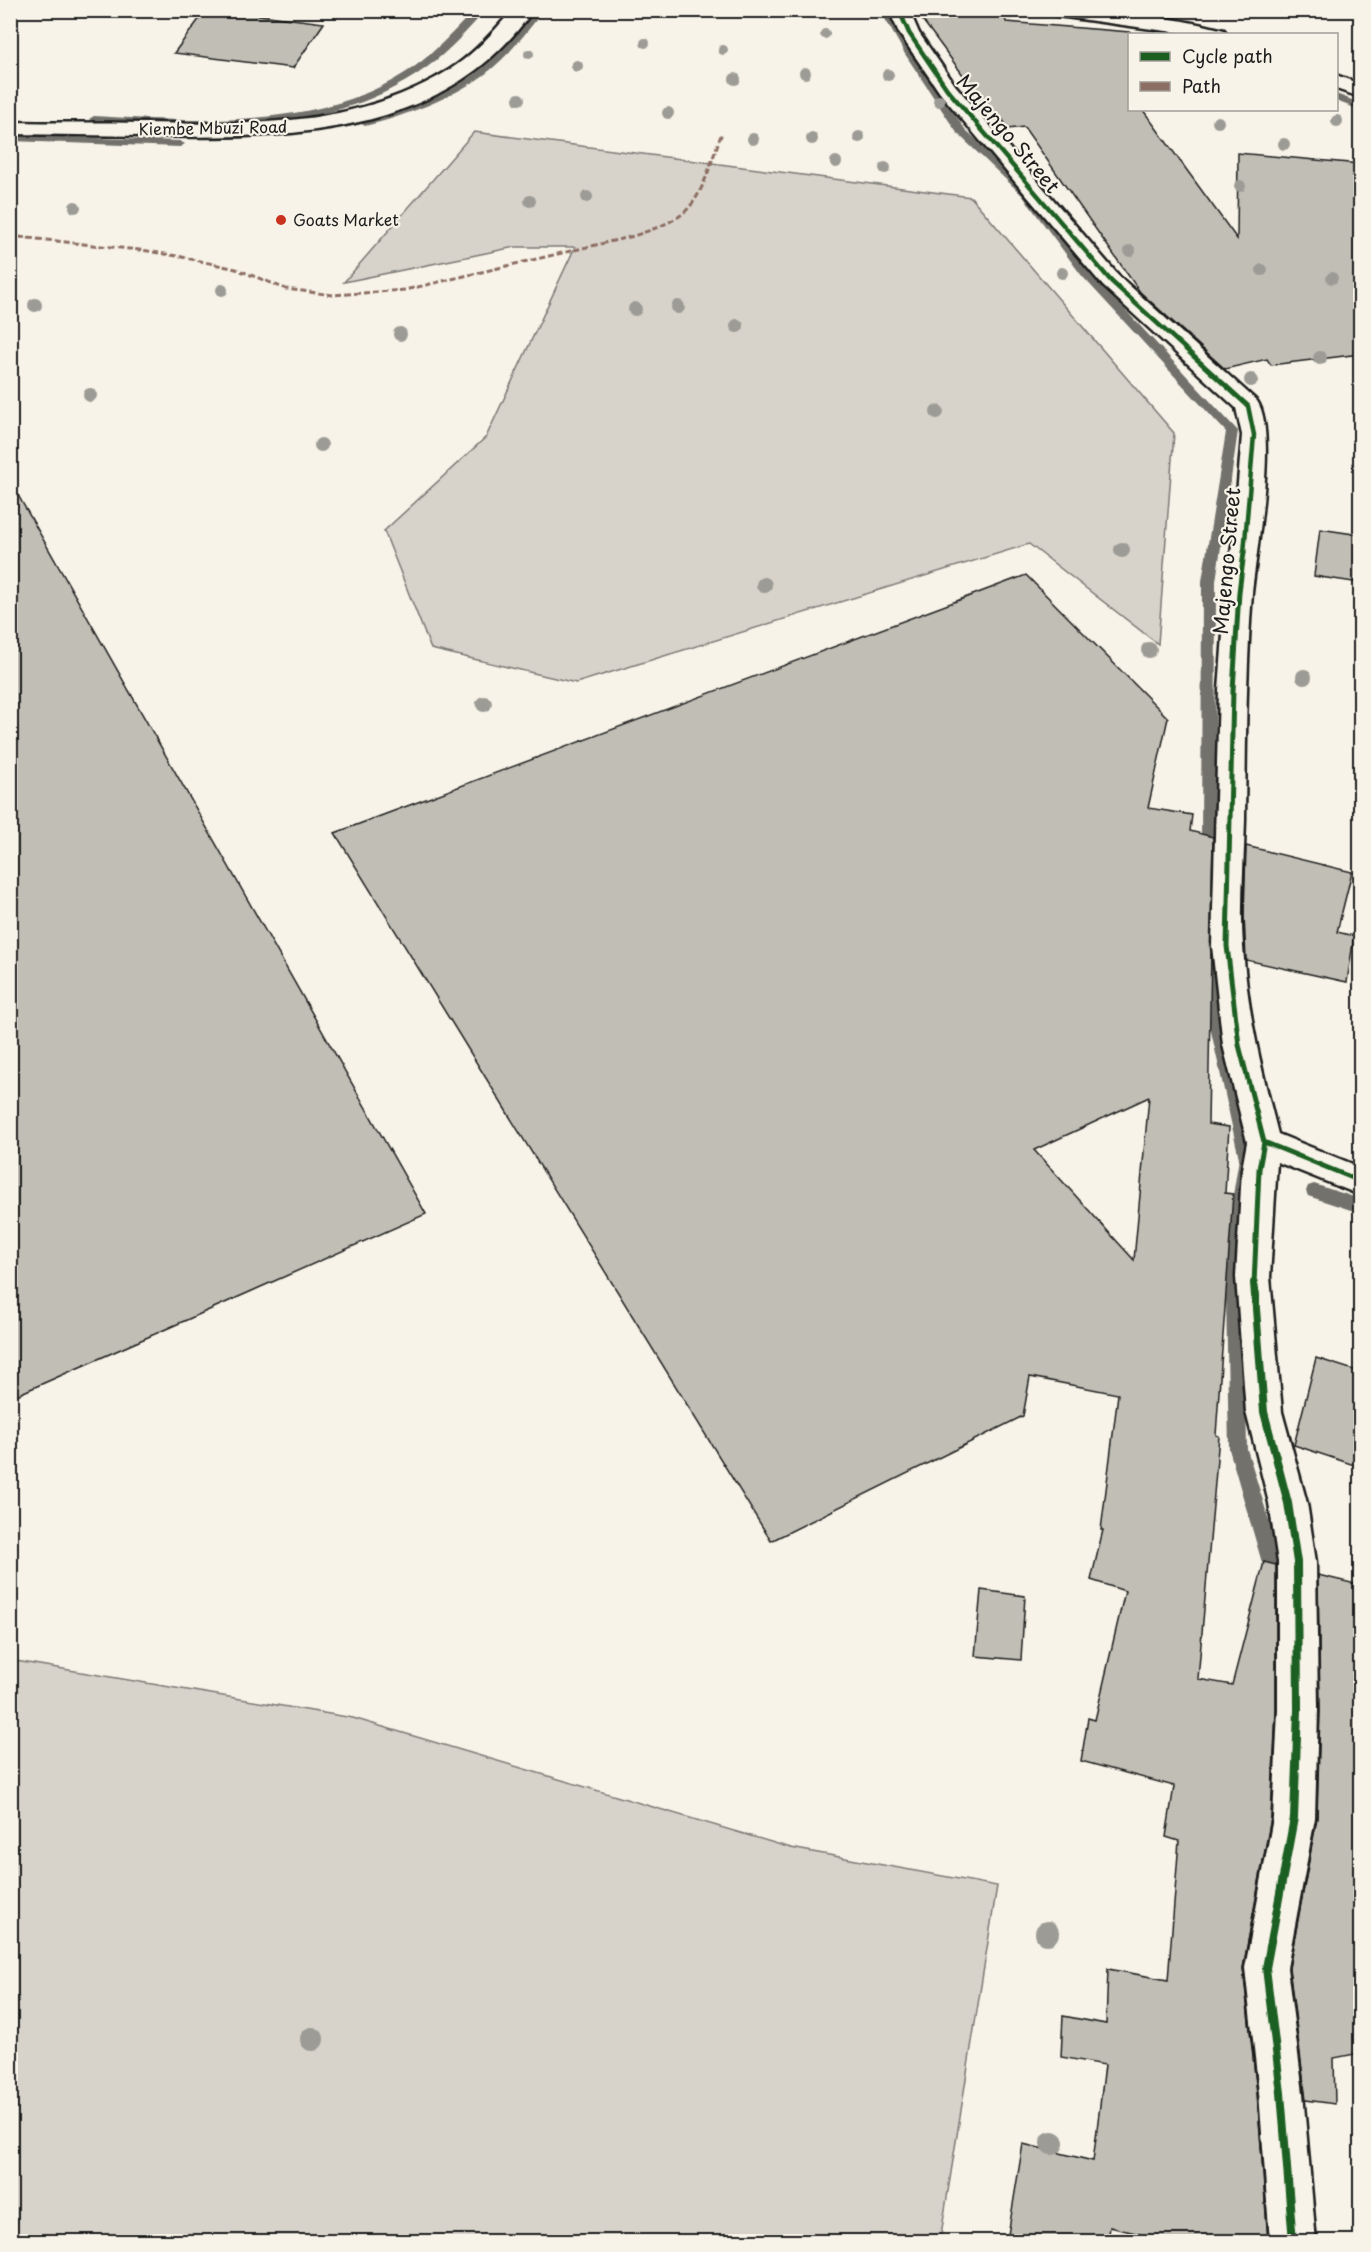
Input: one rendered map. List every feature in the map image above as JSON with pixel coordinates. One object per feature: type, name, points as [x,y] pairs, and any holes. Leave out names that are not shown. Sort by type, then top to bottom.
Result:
[{"type":"street","name":"Kiembe Mbuzi Road","points":[[10,128],[256,130],[306,126],[364,115],[412,98],[458,74],[496,42],[523,10]]},
{"type":"street","name":"Majengo Street","points":[[899,10],[909,33],[947,89],[1111,281],[1248,406],[1254,435],[1247,531],[1239,592],[1233,690],[1227,946],[1239,1045],[1264,1142]]},
{"type":"street","points":[[1058,10],[1165,24],[1212,33]]},
{"type":"street","points":[[1338,82],[1360,92]]},
{"type":"street","points":[[1293,2241],[1281,2093],[1266,1968],[1294,1818],[1298,1710],[1297,1562],[1288,1503],[1264,1412],[1252,1277],[1258,1169],[1264,1142],[1360,1181]]},
{"type":"shaded area","points":[[474,132],[971,197],[1174,433],[1158,644],[1029,544],[576,683],[431,649],[384,531],[486,437],[575,247],[515,247],[344,282]]},
{"type":"shaded area","points":[[10,1660],[353,1718],[791,1848],[997,1886],[940,2241],[11,2241]]},
{"type":"building","points":[[206,10],[324,23],[293,68],[174,53]]},
{"type":"building","points":[[915,10],[972,10],[972,14],[1004,12],[1006,22],[1130,32],[1128,33],[1128,111],[1144,111],[1237,239],[1238,153],[1360,164],[1360,354],[1271,365],[1267,359],[1225,369],[1140,292],[1024,127],[1008,129],[1003,120],[1000,125]]},
{"type":"building","points":[[10,481],[426,1214],[10,1398]]},
{"type":"building","points":[[1320,529],[1360,535],[1360,583],[1314,576]]},
{"type":"building","points":[[1026,575],[1168,718],[1148,808],[1192,815],[1190,831],[1213,837],[1208,1124],[1229,1127],[1225,1193],[1233,1194],[1216,1435],[1219,1436],[1198,1679],[1232,1685],[1264,1562],[1276,1565],[1276,1710],[1271,1818],[1243,1968],[1257,2093],[1268,2241],[1169,2241],[1110,2227],[1108,2241],[1007,2241],[1023,2144],[1093,2161],[1105,2065],[1061,2057],[1063,2016],[1106,2024],[1108,1969],[1168,1980],[1179,1841],[1166,1837],[1174,1786],[1081,1761],[1088,1718],[1095,1720],[1125,1591],[1091,1580],[1103,1530],[1101,1530],[1118,1394],[1030,1377],[1023,1416],[771,1541],[335,833]],"holes":[[[1149,1097],[1134,1260],[1034,1150]]]},
{"type":"building","points":[[1246,846],[1352,872],[1337,932],[1354,936],[1347,982],[1246,960],[1244,915]]},
{"type":"building","points":[[1316,1358],[1360,1372],[1360,1467],[1294,1445]]},
{"type":"building","points":[[1318,1575],[1360,1585],[1360,2053],[1334,2058],[1335,2104],[1306,2100],[1289,1968],[1317,1818],[1320,1710]]},
{"type":"building","points":[[981,1590],[1025,1596],[1021,1660],[975,1656]]},
{"type":"waterway","points":[[94,119],[167,123],[240,122],[311,113],[347,103],[392,84],[425,64],[481,10]]},
{"type":"waterway","points":[[365,123],[433,98],[471,79],[499,56],[539,10]]},
{"type":"waterway","points":[[885,10],[910,54],[961,131],[1026,193],[1086,274],[1232,431],[1209,581],[1208,858]]},
{"type":"waterway","points":[[1036,10],[1070,15]]},
{"type":"waterway","points":[[1338,98],[1360,107]]},
{"type":"waterway","points":[[10,138],[180,144]]},
{"type":"waterway","points":[[1210,890],[1214,940],[1215,1013],[1247,1158],[1239,1214],[1235,1299],[1238,1449],[1273,1566],[1274,1587]]},
{"type":"waterway","points":[[1314,1191],[1360,1206]]},
{"type":"marked path","points":[[10,236],[148,251],[182,257],[236,269],[286,289],[333,295],[405,290],[634,236],[665,224],[687,210],[692,204],[722,133]]},
{"type":"cycle path","points":[[899,10],[909,33],[947,89],[1111,281],[1248,406],[1254,435],[1247,530],[1239,592],[1233,690],[1227,946],[1239,1045],[1264,1142],[1360,1181]]},
{"type":"cycle path","points":[[1264,1142],[1259,1169],[1253,1277],[1264,1412],[1288,1503],[1297,1562],[1298,1710],[1294,1818],[1266,1968],[1281,2093],[1293,2242]]},
{"type":"place","name":"Goats Market","points":[[281,220]]}]
